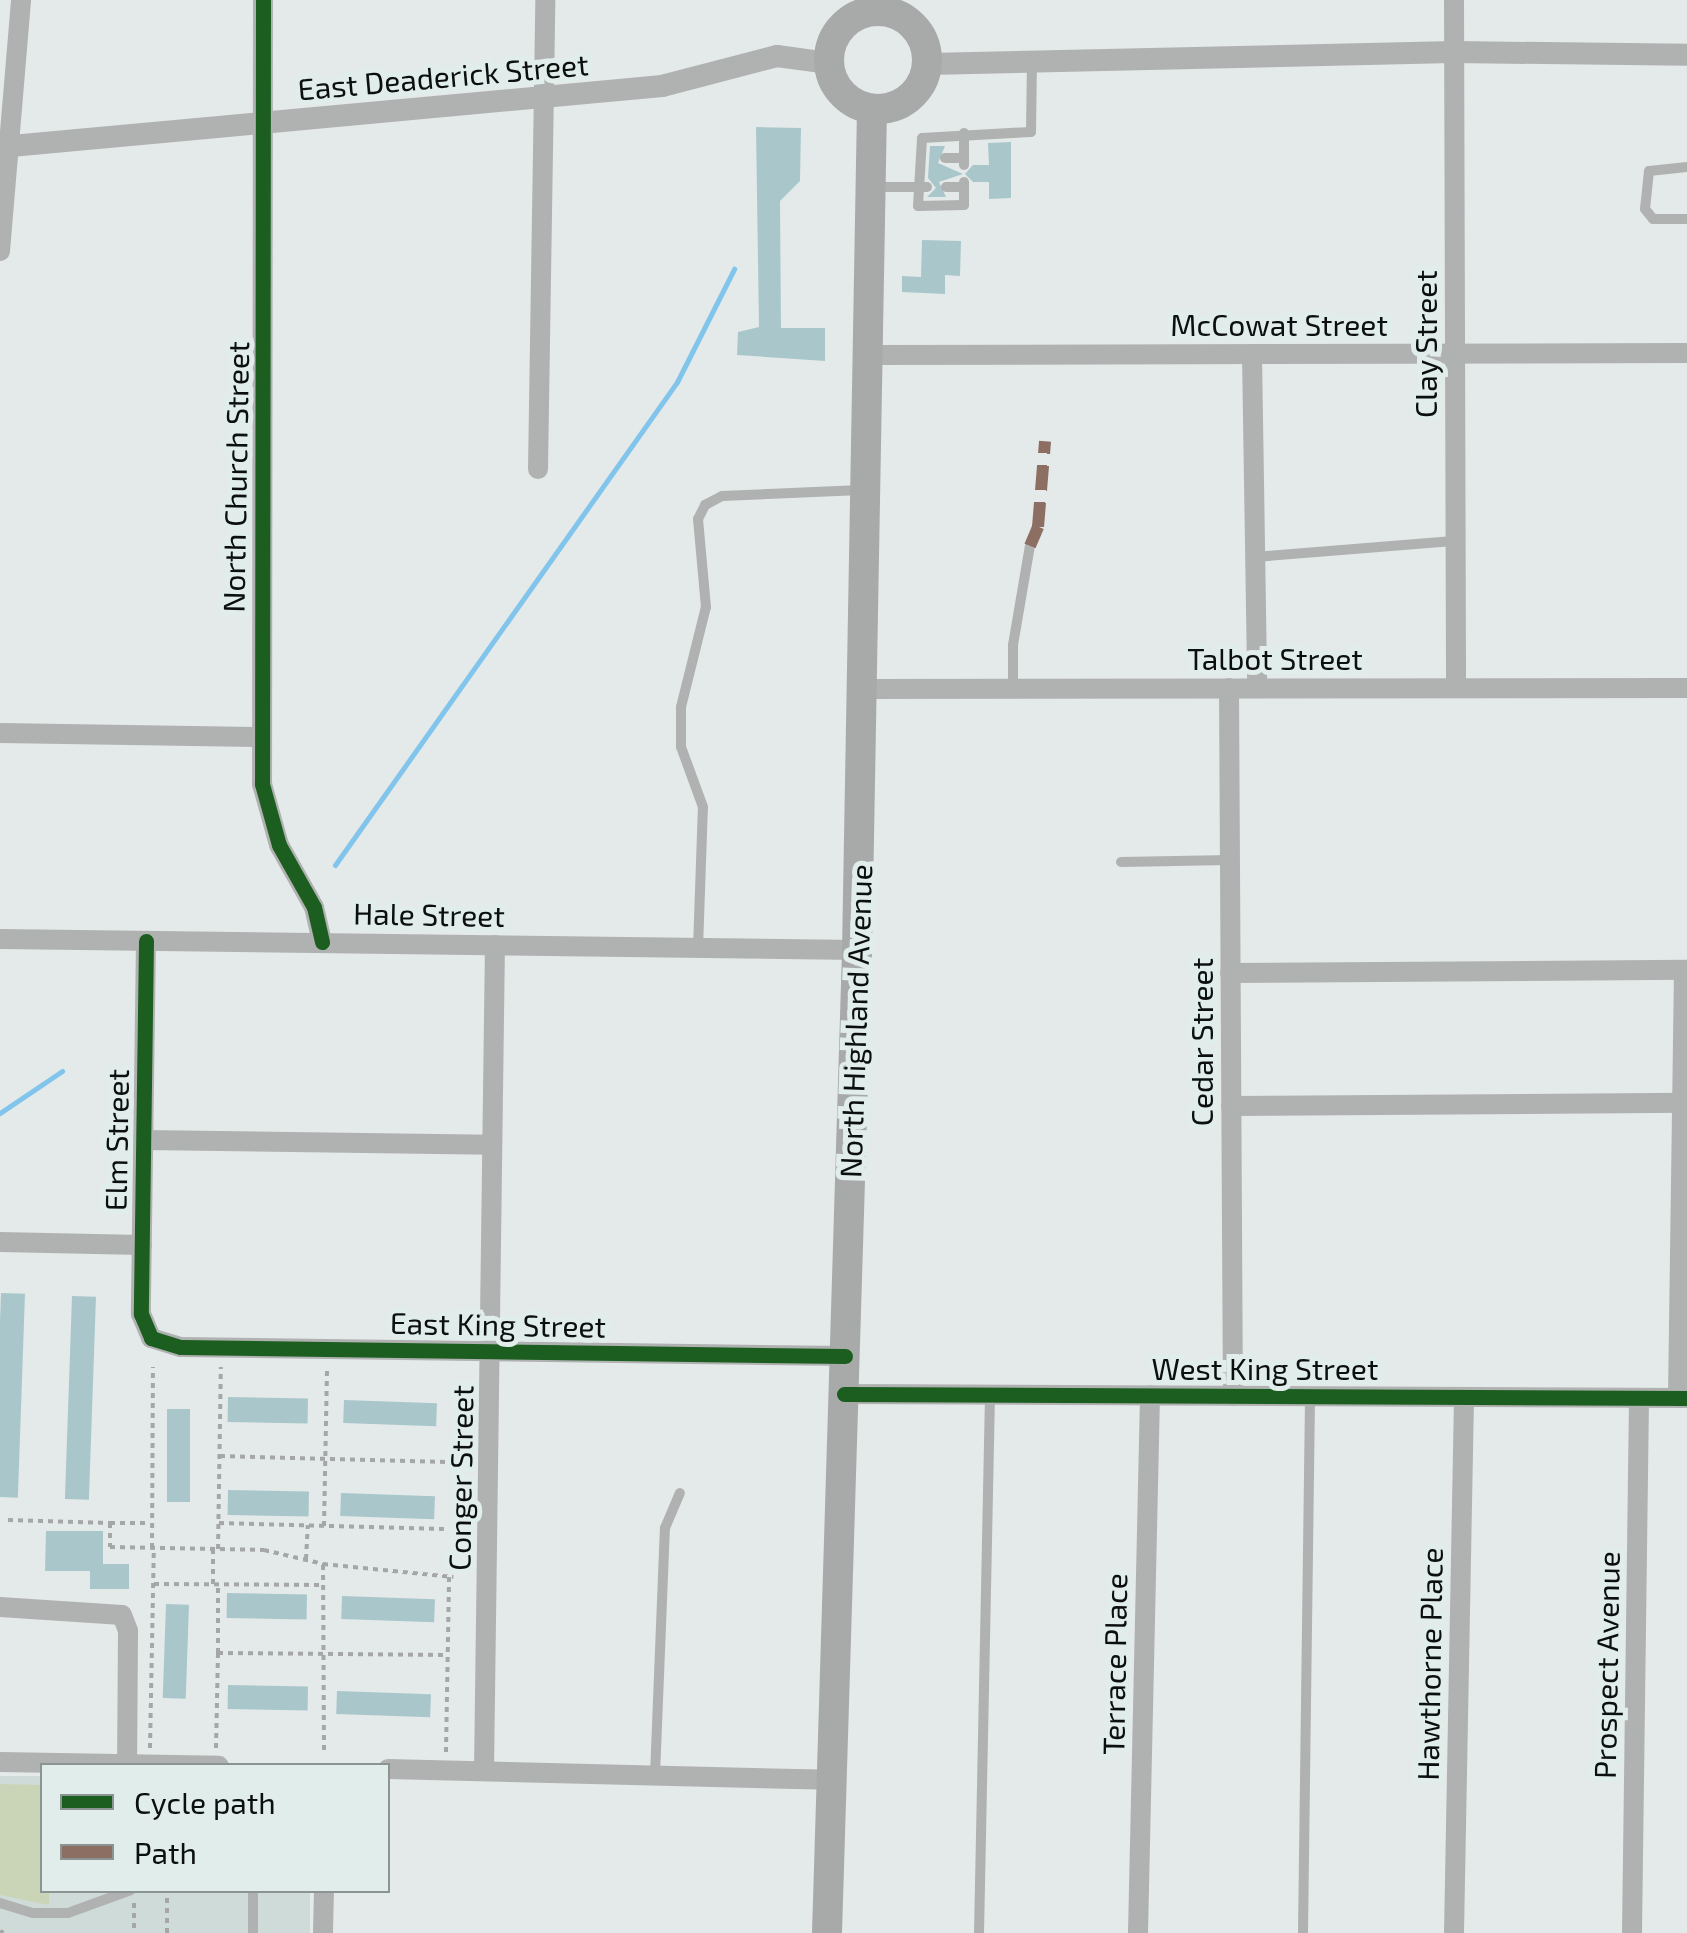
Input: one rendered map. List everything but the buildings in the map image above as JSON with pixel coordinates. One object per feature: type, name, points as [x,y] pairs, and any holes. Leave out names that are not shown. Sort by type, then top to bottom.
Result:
[{"type":"main road","points":[[879,5],[909,21],[920,33],[928,64],[924,79],[903,103],[872,109],[842,94],[828,63],[837,32],[848,20],[879,5]]},
{"type":"main road","name":"North Highland Avenue","points":[[827,1933],[864,689],[872,109]]},
{"type":"street","points":[[0,251],[2,147],[21,0]]},
{"type":"street","name":"North Church Street","points":[[263,0],[267,121],[260,737],[267,810],[314,908],[322,942]]},
{"type":"street","points":[[538,468],[544,0]]},
{"type":"street","name":"Clay Street","points":[[1454,0],[1456,688]]},
{"type":"street","points":[[928,64],[1454,52],[1687,55]]},
{"type":"street","name":"East Deaderick Street","points":[[2,147],[662,86],[777,56],[828,63]]},
{"type":"street","name":"McCowat Street","points":[[871,356],[1687,353]]},
{"type":"street","points":[[1252,354],[1257,688]]},
{"type":"street","name":"Cedar Street","points":[[1228,688],[1233,1396]]},
{"type":"street","name":"Talbot Street","points":[[864,689],[1687,688]]},
{"type":"street","points":[[0,732],[260,737]]},
{"type":"street","name":"Hale Street","points":[[0,939],[857,950]]},
{"type":"street","name":"Elm Street","points":[[146,940],[142,1314],[151,1338]]},
{"type":"street","name":"Conger Street","points":[[484,1771],[496,946]]},
{"type":"street","points":[[1230,973],[1685,970],[1683,1398]]},
{"type":"street","points":[[1231,1106],[1685,1103]]},
{"type":"street","points":[[144,1140],[492,1144]]},
{"type":"street","points":[[0,1242],[142,1246]]},
{"type":"street","name":"East King Street","points":[[151,1338],[181,1346],[845,1356]]},
{"type":"street","name":"West King Street","points":[[844,1394],[1683,1398]]},
{"type":"street","name":"Terrace Place","points":[[1138,1933],[1150,1396]]},
{"type":"street","name":"Hawthorne Place","points":[[1454,1933],[1464,1397]]},
{"type":"street","name":"Prospect Avenue","points":[[1632,1933],[1639,1398]]},
{"type":"street","points":[[0,1607],[122,1615],[128,1631],[127,1763]]},
{"type":"street","points":[[150,1763],[218,1757]]},
{"type":"street","points":[[0,1762],[42,1763]]},
{"type":"street","points":[[390,1769],[832,1780]]},
{"type":"street","points":[[323,1933],[324,1893]]},
{"type":"lane","points":[[946,187],[964,184],[964,206],[918,206],[923,187],[922,138],[1031,132],[1032,61]]},
{"type":"lane","points":[[945,158],[964,162],[964,133]]},
{"type":"lane","points":[[1687,167],[1649,170],[1645,209],[1654,219],[1687,220]]},
{"type":"lane","points":[[872,186],[923,187]]},
{"type":"lane","points":[[698,948],[703,808],[681,747],[681,706],[706,607],[698,519],[706,505],[722,496],[867,490]]},
{"type":"lane","points":[[1255,557],[1456,541]]},
{"type":"lane","points":[[1013,691],[1013,645],[1030,546]]},
{"type":"lane","points":[[1121,862],[1230,860]]},
{"type":"lane","points":[[979,1933],[990,1396]]},
{"type":"lane","points":[[1303,1933],[1310,1396]]},
{"type":"lane","points":[[656,1775],[665,1528],[680,1493]]},
{"type":"lane","points":[[0,1903],[32,1913],[68,1913],[125,1893]]},
{"type":"lane","points":[[252,1893],[253,1933]]},
{"type":"path","points":[[218,1757],[215,1584],[221,1367]]},
{"type":"path","points":[[150,1748],[153,1368]]},
{"type":"path","points":[[324,1526],[327,1368]]},
{"type":"path","points":[[220,1456],[448,1462]]},
{"type":"path","points":[[8,1520],[152,1523]]},
{"type":"path","points":[[110,1523],[110,1546],[216,1549],[451,1577],[446,1752]]},
{"type":"path","points":[[219,1523],[444,1529]]},
{"type":"path","points":[[306,1559],[308,1526]]},
{"type":"path","points":[[323,1564],[324,1750]]},
{"type":"path","points":[[154,1584],[324,1585]]},
{"type":"path","points":[[218,1652],[448,1655]]},
{"type":"path","points":[[131,1893],[134,1933]]},
{"type":"path","points":[[167,1893],[167,1933]]},
{"type":"shaded area","points":[[0,1776],[40,1776],[40,1893],[310,1893],[310,1933],[0,1933]]},
{"type":"green space","points":[[0,1784],[40,1785],[40,1893],[49,1893],[49,1905],[0,1895]]},
{"type":"waterway","points":[[335,865],[677,382],[734,269]]},
{"type":"waterway","points":[[0,1113],[62,1071]]},
{"type":"marked path","points":[[1030,546],[1038,527],[1045,441]]},
{"type":"cycle path","points":[[263,0],[262,784],[279,845],[314,907],[322,942]]},
{"type":"cycle path","points":[[146,941],[141,1314],[151,1338],[181,1347],[845,1356]]},
{"type":"cycle path","points":[[844,1394],[1687,1398]]}]
